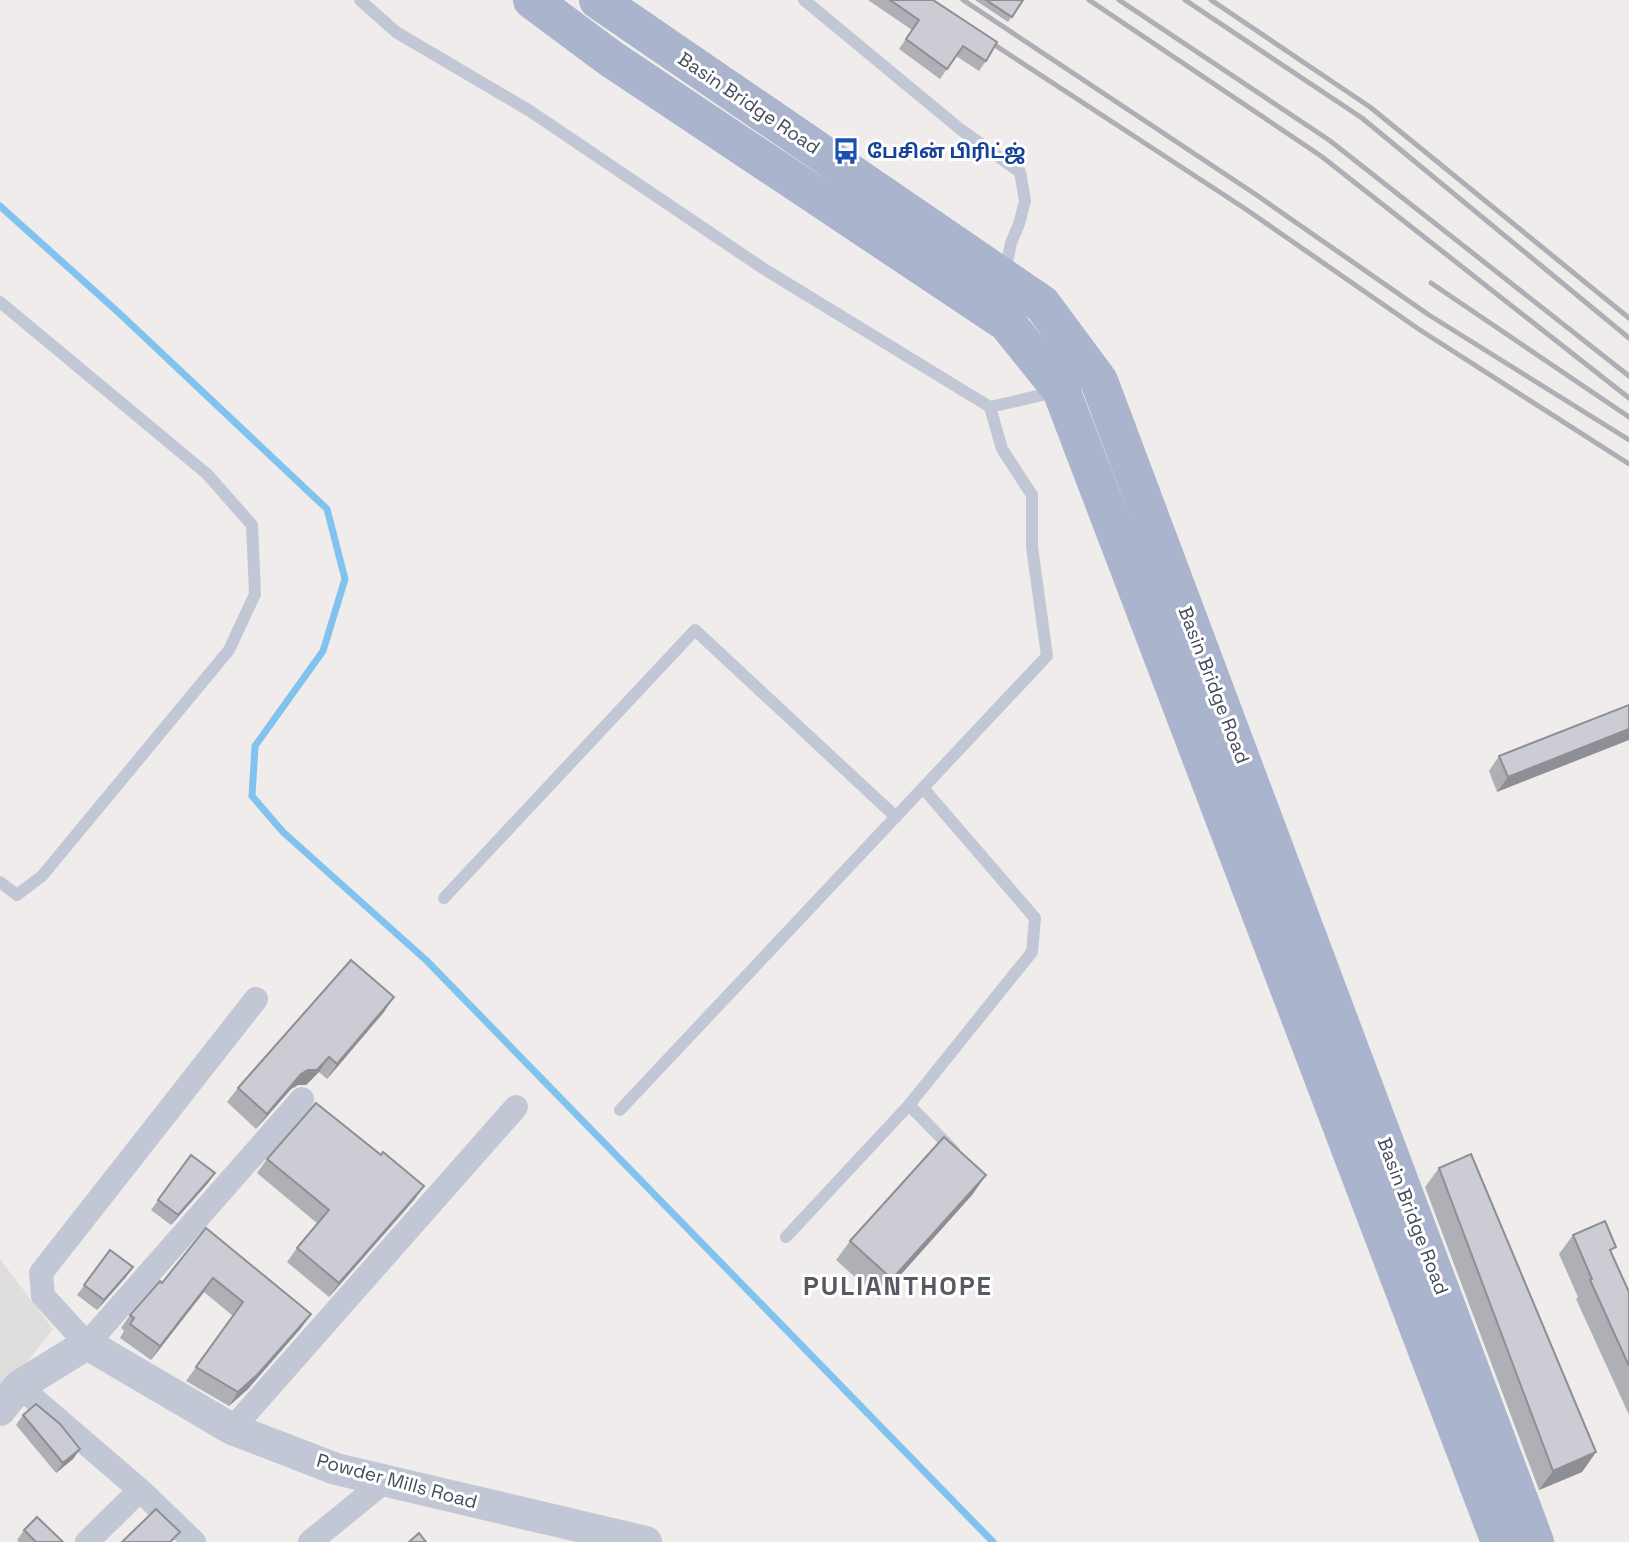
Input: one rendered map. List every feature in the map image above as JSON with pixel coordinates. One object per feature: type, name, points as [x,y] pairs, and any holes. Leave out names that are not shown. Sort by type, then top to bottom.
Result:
[{"type":"main road","name":"Basin Bridge Road","points":[[532,0],[610,58],[1007,323],[1080,386],[1500,1542]]},
{"type":"main road","name":"Basin Bridge Road","points":[[597,0],[1042,304],[1080,386],[1535,1542]]},
{"type":"street","points":[[87,1344],[43,1296],[41,1273],[256,999]]},
{"type":"street","points":[[194,1542],[140,1490],[10,1398],[87,1344],[302,1099]]},
{"type":"street","points":[[232,1429],[516,1107]]},
{"type":"street","name":"Powder Mills Road","points":[[87,1344],[232,1429],[336,1469],[646,1542]]},
{"type":"street","points":[[310,1542],[385,1481]]},
{"type":"street","points":[[87,1542],[140,1490]]},
{"type":"lane","points":[[360,0],[396,32],[530,111],[761,267],[990,407],[1002,449],[1032,495],[1032,547],[1047,656],[620,1110]]},
{"type":"lane","points":[[804,0],[960,129],[1020,172],[1025,201],[1011,243],[1004,278]]},
{"type":"lane","points":[[0,302],[207,474],[252,524],[255,594],[229,650],[42,876],[17,895],[0,883]]},
{"type":"lane","points":[[990,407],[1080,386]]},
{"type":"lane","points":[[444,898],[695,630],[896,817]]},
{"type":"lane","points":[[786,1237],[909,1105],[1032,952],[1035,918],[923,788]]},
{"type":"lane","points":[[909,1105],[968,1164]]},
{"type":"shaded area","points":[[0,1259],[53,1329],[0,1396]]},
{"type":"building","points":[[890,0],[933,0],[997,42],[986,61],[963,46],[947,69],[906,39],[919,20]]},
{"type":"building","points":[[986,0],[1023,0],[1012,17]]},
{"type":"building","points":[[1629,705],[1629,729],[1508,777],[1499,756]]},
{"type":"building","points":[[351,960],[394,997],[337,1064],[329,1057],[317,1070],[308,1070],[301,1074],[267,1114],[238,1088]]},
{"type":"building","points":[[316,1103],[424,1186],[339,1283],[297,1248],[329,1210],[267,1159]]},
{"type":"building","points":[[944,1137],[986,1175],[892,1279],[850,1241]]},
{"type":"building","points":[[1471,1154],[1596,1452],[1553,1471],[1439,1168]]},
{"type":"building","points":[[191,1155],[215,1173],[178,1215],[158,1200]]},
{"type":"building","points":[[1605,1221],[1616,1247],[1610,1250],[1629,1292],[1629,1366],[1573,1235]]},
{"type":"building","points":[[206,1228],[311,1314],[257,1375],[238,1392],[196,1367],[243,1302],[213,1278],[160,1346],[130,1324],[134,1318],[130,1315],[160,1281],[162,1283]]},
{"type":"building","points":[[110,1250],[133,1267],[104,1300],[84,1285]]},
{"type":"building","points":[[36,1404],[60,1424],[80,1449],[63,1463],[23,1415]]},
{"type":"building","points":[[156,1509],[180,1532],[170,1542],[122,1542]]},
{"type":"building","points":[[37,1517],[63,1542],[36,1542],[24,1530]]},
{"type":"building","points":[[419,1533],[426,1542],[409,1542]]},
{"type":"waterway","points":[[0,206],[119,313],[327,509],[345,579],[323,651],[255,746],[252,796],[283,832],[427,961],[993,1542]]},
{"type":"railway","points":[[963,0],[1255,194],[1429,315],[1629,440]]},
{"type":"railway","points":[[1089,0],[1321,156],[1629,398]]},
{"type":"railway","points":[[1119,0],[1329,140],[1629,376]]},
{"type":"railway","points":[[1185,0],[1362,118],[1629,338]]},
{"type":"railway","points":[[1211,0],[1370,107],[1629,318]]},
{"type":"railway","points":[[981,36],[1244,208],[1420,330],[1629,464]]},
{"type":"railway","points":[[1431,283],[1629,417]]},
{"type":"place","name":"பேசின் பிரிட்ஜ்","points":[[846,151]]},
{"type":"district","name":"PULIANTHOPE","points":[[898,1286]]}]
